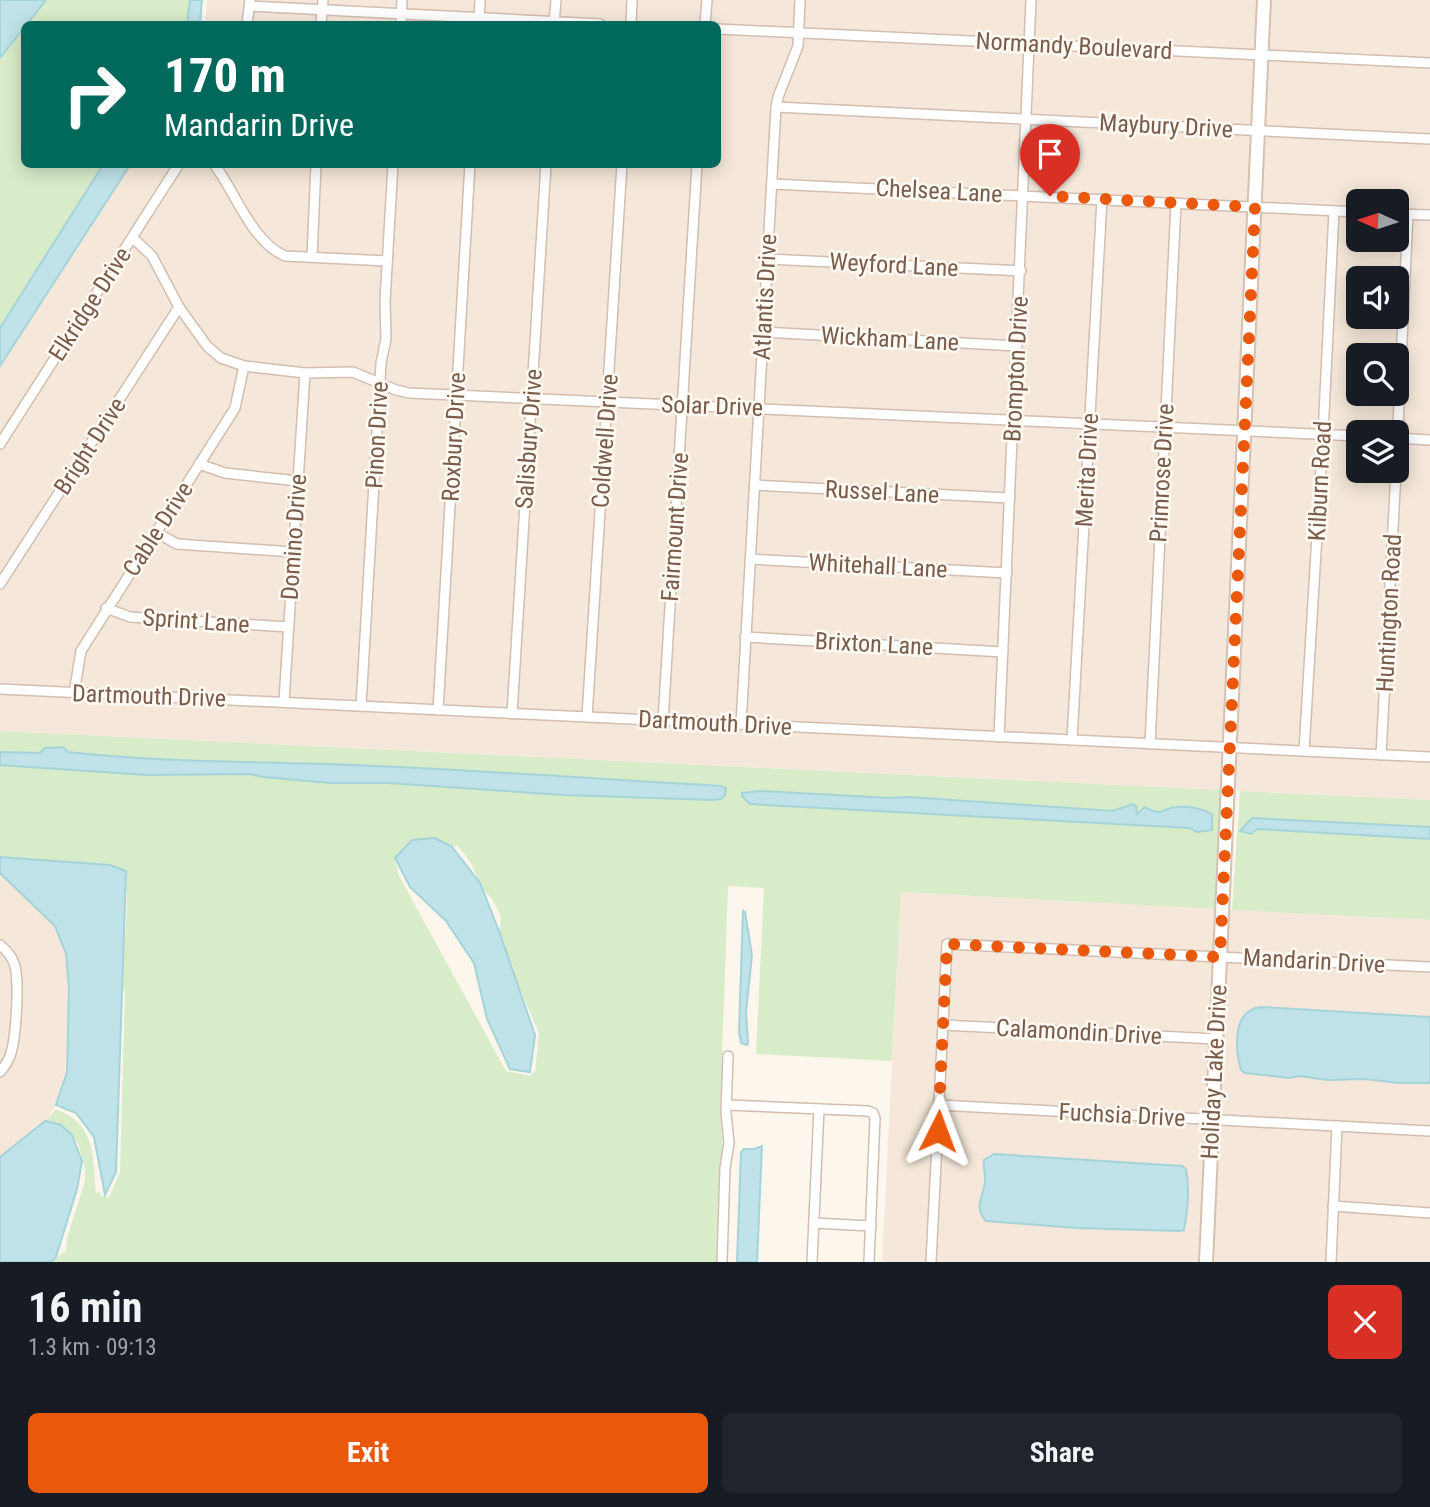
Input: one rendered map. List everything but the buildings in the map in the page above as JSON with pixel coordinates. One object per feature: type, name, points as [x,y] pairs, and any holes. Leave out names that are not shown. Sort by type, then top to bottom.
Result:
[{"type":"street","points":[[401,20],[402,0]]},
{"type":"street","points":[[247,21],[250,3],[322,5],[401,20],[479,21],[480,0]]},
{"type":"street","points":[[554,21],[556,0]]},
{"type":"street","points":[[631,21],[632,0]]},
{"type":"street","points":[[705,21],[707,0]]},
{"type":"street","name":"Atlantis Drive","points":[[741,724],[776,107],[798,46],[800,0]]},
{"type":"street","name":"Brompton Drive","points":[[999,737],[1028,120],[1031,0]]},
{"type":"street","name":"Holiday Lake Drive","points":[[1206,1262],[1264,0]]},
{"type":"street","name":"Normandy Boulevard","points":[[721,29],[1430,63]]},
{"type":"street","name":"Maybury Drive","points":[[776,107],[1430,139]]},
{"type":"street","name":"Elkridge Drive","points":[[0,443],[177,168]]},
{"type":"street","points":[[217,168],[258,237],[275,252],[285,256],[387,261]]},
{"type":"street","points":[[312,257],[316,168]]},
{"type":"street","name":"Pinon Drive","points":[[362,706],[380,383],[387,320],[385,301],[393,168]]},
{"type":"street","name":"Roxbury Drive","points":[[438,710],[470,168]]},
{"type":"street","name":"Salisbury Drive","points":[[512,714],[546,168]]},
{"type":"street","name":"Coldwell Drive","points":[[587,717],[622,168]]},
{"type":"street","name":"Fairmount Drive","points":[[663,721],[697,168]]},
{"type":"street","name":"Chelsea Lane","points":[[772,184],[1346,212]]},
{"type":"street","name":"Merita Drive","points":[[1072,740],[1101,199]]},
{"type":"street","name":"Primrose Drive","points":[[1150,744],[1176,203]]},
{"type":"street","name":"Kilburn Road","points":[[1304,751],[1324,435],[1334,211]]},
{"type":"street","points":[[1409,214],[1430,215]]},
{"type":"street","name":"Solar Drive","points":[[133,238],[152,256],[179,307],[207,345],[221,358],[244,366],[306,373],[353,372],[409,393],[1346,436]]},
{"type":"street","name":"Huntington Road","points":[[1398,420],[1406,252]]},
{"type":"street","name":"Weyford Lane","points":[[767,259],[1021,271]]},
{"type":"street","name":"Bright Drive","points":[[0,584],[179,307]]},
{"type":"street","name":"Wickham Lane","points":[[763,332],[1017,346]]},
{"type":"street","name":"Cable Drive","points":[[74,694],[81,651],[235,408],[244,366]]},
{"type":"street","name":"Domino Drive","points":[[284,701],[306,373]]},
{"type":"street","points":[[1409,439],[1430,440]]},
{"type":"street","points":[[200,464],[225,473],[298,481]]},
{"type":"street","name":"Huntington Road","points":[[1381,755],[1395,483]]},
{"type":"street","name":"Russel Lane","points":[[754,485],[1010,498]]},
{"type":"street","points":[[157,533],[177,544],[293,552]]},
{"type":"street","name":"Whitehall Lane","points":[[750,559],[1007,573]]},
{"type":"street","name":"Sprint Lane","points":[[106,608],[130,617],[288,627]]},
{"type":"street","name":"Brixton Lane","points":[[745,637],[1003,652]]},
{"type":"street","name":"Dartmouth Drive","points":[[0,689],[1430,757]]},
{"type":"street","name":"Mandarin Drive","points":[[943,1025],[947,944],[1430,967]]},
{"type":"street","points":[[0,945],[8,953],[16,973],[11,1054],[0,1072]]},
{"type":"street","points":[[931,1262],[943,1025]]},
{"type":"street","name":"Calamondin Drive","points":[[943,1025],[1216,1039]]},
{"type":"street","points":[[722,1262],[725,1168],[729,1143],[728,1056]]},
{"type":"street","points":[[727,1105],[868,1111],[875,1115],[869,1262]]},
{"type":"street","name":"Fuchsia Drive","points":[[939,1105],[1430,1131]]},
{"type":"street","points":[[812,1262],[819,1108]]},
{"type":"street","points":[[1331,1262],[1337,1126]]},
{"type":"street","points":[[1333,1206],[1430,1213]]},
{"type":"street","points":[[814,1223],[871,1226]]},
{"type":"shaded area","points":[[207,0],[1430,0],[1430,800],[0,731],[0,366],[128,168],[721,168],[721,21],[205,21]]},
{"type":"shaded area","points":[[0,873],[55,926],[66,954],[69,985],[65,1075],[56,1105],[45,1121],[0,1158]]},
{"type":"shaded area","points":[[901,892],[1430,920],[1430,1262],[882,1262]]},
{"type":"green space","points":[[46,0],[190,0],[187,21],[28,21]]},
{"type":"green space","points":[[21,31],[21,168],[101,168],[0,328],[0,58]]},
{"type":"green space","points":[[0,731],[1221,790],[1216,909],[901,892],[892,1061],[756,1054],[764,888],[728,886],[720,1113],[723,1147],[719,1166],[716,1262],[51,1262],[66,1251],[67,1238],[85,1181],[85,1170],[79,1146],[72,1135],[61,1125],[45,1121],[56,1109],[79,1124],[86,1133],[92,1154],[96,1193],[100,1192],[101,1196],[109,1197],[120,1172],[126,871],[109,865],[0,857]],"holes":[[[435,838],[452,847],[457,845],[470,861],[482,888],[501,916],[499,942],[539,1033],[535,1072],[530,1076],[506,1071],[398,874],[395,858]]]},
{"type":"green space","points":[[1240,791],[1430,800],[1430,920],[1232,910]]},
{"type":"water","points":[[0,0],[46,0],[29,21],[21,21],[21,32],[0,58]]},
{"type":"water","points":[[190,0],[202,0],[200,21],[187,21]]},
{"type":"water","points":[[101,168],[128,168],[0,366],[0,328]]},
{"type":"water","points":[[63,747],[68,752],[139,758],[400,767],[726,788],[721,799],[713,800],[563,795],[388,783],[331,783],[250,774],[147,775],[0,765],[0,752],[40,753],[45,748]]},
{"type":"water","points":[[760,791],[909,797],[1113,811],[1133,804],[1137,814],[1145,807],[1160,812],[1173,807],[1187,807],[1212,814],[1212,830],[1197,832],[1189,828],[750,804],[742,796],[742,793]]},
{"type":"water","points":[[1252,818],[1430,827],[1430,839],[1257,829],[1251,834],[1240,831]]},
{"type":"water","points":[[435,838],[452,847],[480,883],[535,1035],[530,1072],[510,1069],[487,1019],[474,963],[446,921],[410,887],[395,858],[412,840]]},
{"type":"water","points":[[0,857],[110,865],[126,871],[116,1172],[105,1195],[94,1137],[76,1113],[56,1105],[67,1072],[69,988],[66,954],[55,926],[0,873]]},
{"type":"water","points":[[743,911],[752,955],[746,1012],[747,1045],[741,1043],[739,1032]]},
{"type":"water","points":[[1262,1007],[1430,1017],[1430,1083],[1365,1079],[1327,1080],[1300,1076],[1289,1078],[1245,1073],[1241,1070],[1239,1061],[1238,1031],[1245,1015],[1252,1009]]},
{"type":"water","points":[[45,1121],[61,1125],[72,1135],[82,1161],[77,1189],[56,1257],[51,1262],[0,1262],[0,1157]]},
{"type":"water","points":[[762,1146],[757,1262],[737,1262],[741,1152]]},
{"type":"water","points":[[994,1154],[1182,1166],[1186,1169],[1188,1192],[1184,1230],[1076,1228],[986,1221],[980,1212],[985,1183],[984,1160]]},
{"type":"route","points":[[938,1131],[947,944],[1220,957],[1255,207],[1050,196]]}]
